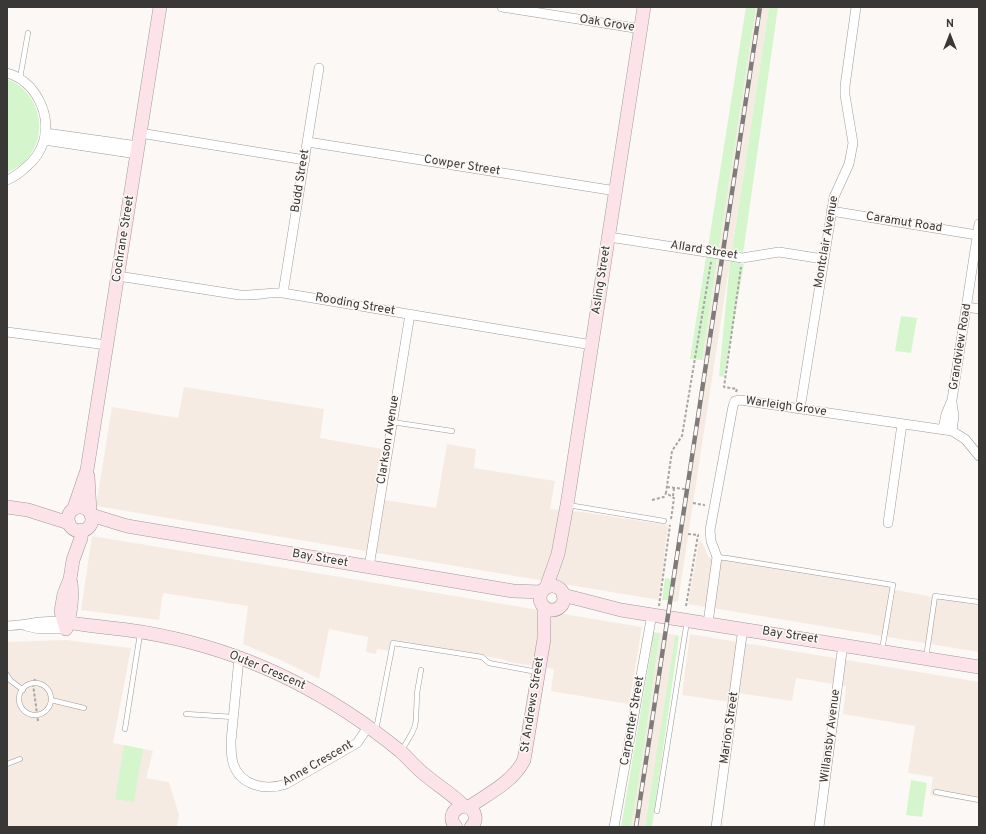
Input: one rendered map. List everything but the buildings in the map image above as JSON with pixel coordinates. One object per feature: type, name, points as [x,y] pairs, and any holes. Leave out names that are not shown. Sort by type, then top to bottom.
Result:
[{"type":"street","name":"Cochrane Street","points":[[66,624],[72,605],[70,579],[73,560],[81,538],[87,470],[160,7]]},
{"type":"street","name":"Oak Grove","points":[[502,7],[641,29]]},
{"type":"street","name":"Asling Street","points":[[551,598],[567,505],[644,7]]},
{"type":"street","name":"Montclair Avenue","points":[[800,409],[831,211],[834,197],[849,164],[853,143],[845,95],[845,86],[856,7]]},
{"type":"street","name":"Budd Street","points":[[283,293],[319,68]]},
{"type":"street","points":[[7,74],[20,78],[29,86],[39,100],[45,114],[45,137],[40,151],[29,165],[21,172],[7,180]]},
{"type":"street","points":[[45,137],[138,144],[305,160]]},
{"type":"street","name":"Cowper Street","points":[[308,142],[616,191]]},
{"type":"street","name":"Caramut Road","points":[[831,211],[977,235]]},
{"type":"street","name":"Grandview Road","points":[[948,430],[946,414],[952,400],[979,224]]},
{"type":"street","name":"Allard Street","points":[[609,237],[742,258],[779,252],[823,259]]},
{"type":"street","name":"Rooding Street","points":[[118,276],[240,295],[267,292],[283,293],[592,345]]},
{"type":"street","points":[[967,307],[979,309]]},
{"type":"street","name":"Clarkson Avenue","points":[[369,567],[410,314]]},
{"type":"street","points":[[7,332],[107,345]]},
{"type":"street","name":"Warleigh Grove","points":[[708,623],[717,557],[711,541],[710,530],[735,401],[740,400],[948,430],[965,439],[979,456]]},
{"type":"street","points":[[888,523],[902,424]]},
{"type":"street","name":"Cochrane Street","points":[[82,522],[68,516],[73,509],[87,470]]},
{"type":"street","name":"Bay Street","points":[[7,507],[82,522],[126,526],[551,598],[979,667]]},
{"type":"street","name":"Bay Street","points":[[28,510],[73,509],[81,507],[85,508],[82,522]]},
{"type":"street","name":"St Andrews Street","points":[[475,824],[501,786],[520,767],[524,760],[551,598]]},
{"type":"street","name":"Carpenter Street","points":[[614,827],[655,615]]},
{"type":"street","name":"Outer Crescent","points":[[7,626],[22,626],[39,629],[66,624],[140,632],[197,644],[239,658],[314,691],[340,707],[400,752],[424,774],[466,807]]},
{"type":"street","name":"Marion Street","points":[[716,827],[743,628]]},
{"type":"street","name":"Willansby Avenue","points":[[819,827],[843,644]]},
{"type":"street","name":"Anne Crescent","points":[[239,658],[231,741],[233,764],[237,772],[246,782],[268,788],[286,784],[345,751],[372,730]]},
{"type":"street","name":"Outer Crescent","points":[[424,774],[445,801],[454,819]]},
{"type":"street","name":"St Andrews Street","points":[[454,819],[457,808],[466,807],[501,786]]},
{"type":"street","points":[[466,807],[474,812],[475,824]]},
{"type":"street","points":[[444,827],[454,819]]},
{"type":"lane","points":[[20,78],[28,33]]},
{"type":"lane","points":[[392,422],[452,431]]},
{"type":"lane","points":[[567,505],[664,521]]},
{"type":"lane","points":[[717,557],[893,585],[882,651]]},
{"type":"lane","points":[[926,658],[935,596],[979,602]]},
{"type":"lane","points":[[657,811],[687,620]]},
{"type":"lane","points":[[126,729],[140,632]]},
{"type":"lane","points":[[372,730],[393,643],[482,657],[489,662],[539,672]]},
{"type":"lane","points":[[400,752],[412,734],[415,726],[417,693],[421,670]]},
{"type":"lane","points":[[7,675],[10,680],[23,690]]},
{"type":"lane","points":[[34,682],[46,688],[51,700],[50,705],[45,712],[31,715],[22,709],[19,699],[23,690],[34,682]]},
{"type":"lane","points":[[51,700],[84,708]]},
{"type":"lane","points":[[186,714],[234,717]]},
{"type":"lane","points":[[7,764],[20,759]]},
{"type":"lane","points":[[936,792],[979,800]]},
{"type":"path","points":[[652,500],[664,497],[667,487],[672,451],[682,436],[709,252]]},
{"type":"path","points":[[735,401],[737,389],[724,387],[742,258]]},
{"type":"path","points":[[667,487],[685,489]]},
{"type":"path","points":[[655,615],[674,498],[674,488]]},
{"type":"path","points":[[666,492],[673,497]]},
{"type":"path","points":[[693,503],[704,504]]},
{"type":"path","points":[[686,606],[698,535],[688,534]]},
{"type":"path","points":[[34,682],[36,715],[38,721]]},
{"type":"shaded area","points":[[756,7],[769,7],[732,250],[719,248]]},
{"type":"shaded area","points":[[717,259],[730,261],[678,602],[668,600],[705,361],[702,360]]},
{"type":"shaded area","points":[[184,387],[324,409],[320,438],[382,449],[376,480],[387,483],[385,500],[436,508],[447,444],[476,449],[474,468],[555,481],[550,509],[582,512],[668,525],[659,600],[96,506],[112,407],[178,418]]},
{"type":"shaded area","points":[[92,536],[642,627],[629,704],[551,691],[554,669],[391,640],[389,651],[377,649],[376,654],[366,652],[368,637],[329,629],[319,679],[283,661],[243,644],[248,606],[163,593],[159,620],[81,610]]},
{"type":"shaded area","points":[[699,541],[702,542],[709,558],[729,555],[891,582],[890,589],[979,605],[979,652],[688,604]]},
{"type":"shaded area","points":[[660,633],[675,635],[645,827],[631,827],[644,747]]},
{"type":"shaded area","points":[[690,634],[979,682],[979,803],[930,795],[933,777],[908,773],[915,726],[843,714],[846,686],[796,678],[792,701],[731,692],[729,702],[682,695]]},
{"type":"shaded area","points":[[66,640],[131,648],[113,743],[153,751],[146,778],[169,782],[179,815],[177,827],[7,827],[7,642]]},
{"type":"green space","points":[[746,7],[756,7],[719,248],[708,247]]},
{"type":"green space","points":[[769,7],[778,7],[743,252],[732,250]]},
{"type":"green space","points":[[7,79],[18,85],[27,93],[38,114],[39,125],[38,137],[34,149],[25,161],[7,173]]},
{"type":"green space","points":[[706,257],[717,259],[702,360],[690,359]]},
{"type":"green space","points":[[730,261],[744,264],[724,377],[719,376]]},
{"type":"green space","points":[[901,316],[917,318],[911,353],[895,351]]},
{"type":"green space","points":[[665,578],[672,579],[668,600],[662,600]]},
{"type":"green space","points":[[651,632],[660,633],[644,747],[631,827],[621,827],[652,645],[650,637]]},
{"type":"green space","points":[[675,635],[679,636],[652,827],[645,827]]},
{"type":"green space","points":[[124,745],[143,749],[134,802],[115,799]]},
{"type":"green space","points":[[911,780],[927,783],[922,817],[906,815]]},
{"type":"railway","points":[[636,827],[760,7]]}]
